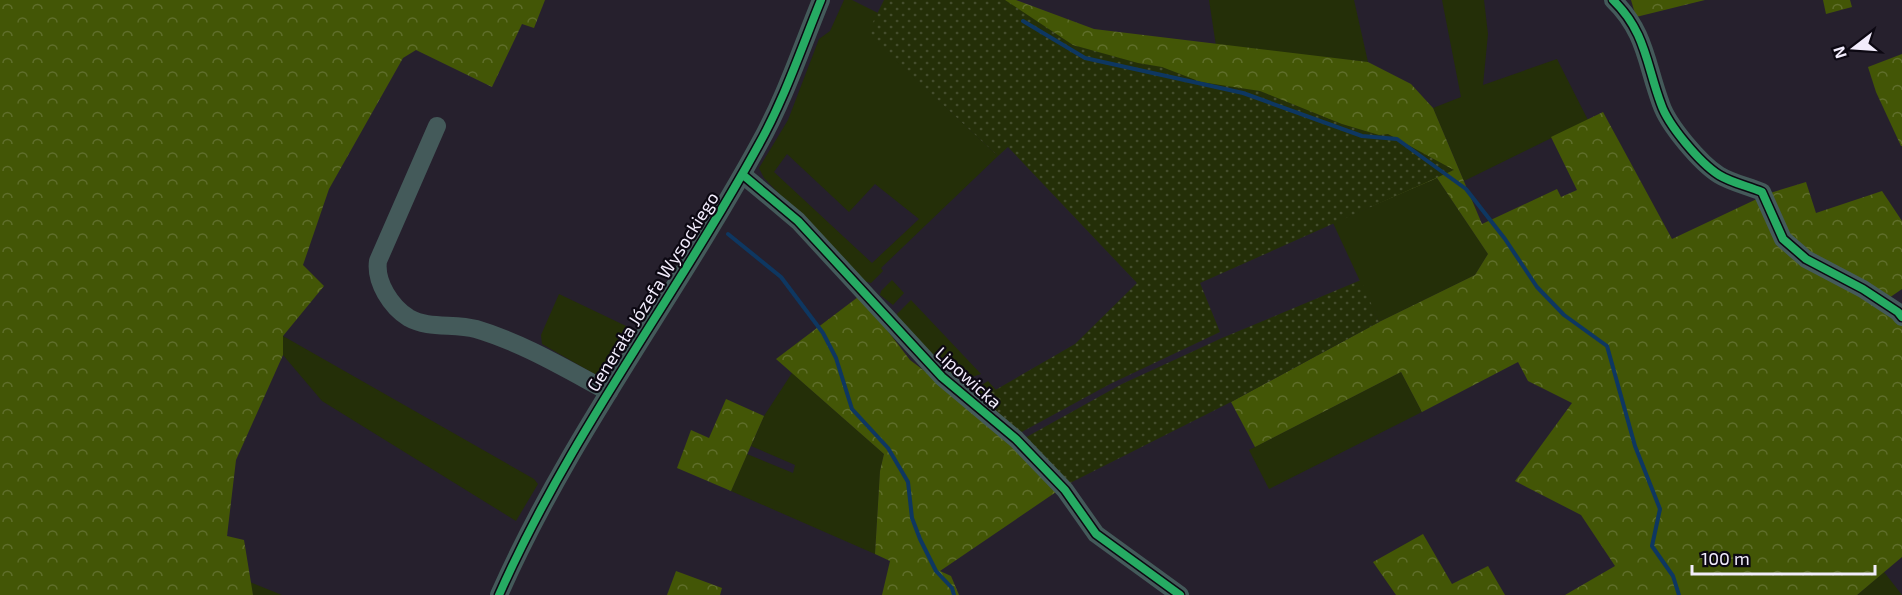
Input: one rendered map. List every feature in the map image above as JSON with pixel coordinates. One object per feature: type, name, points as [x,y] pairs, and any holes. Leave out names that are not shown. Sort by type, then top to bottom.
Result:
[{"type":"street","name":"Generała Józefa Wysockiego","points":[[499,595],[538,515],[609,392],[743,175],[777,108],[821,0]]},
{"type":"street","points":[[1613,0],[1632,22],[1647,52],[1665,115],[1709,168],[1732,182],[1762,192],[1783,239],[1806,259],[1863,289],[1902,317]]},
{"type":"street","points":[[437,126],[378,261],[376,270],[386,293],[401,312],[411,319],[477,329],[524,347],[609,392]]},
{"type":"street","name":"Lipowicka","points":[[743,175],[798,221],[942,377],[1016,439],[1065,490],[1096,534],[1180,595]]},
{"type":"green space","points":[[0,0],[545,0],[534,28],[522,24],[492,87],[416,50],[403,58],[329,189],[303,265],[324,286],[283,336],[283,355],[236,460],[227,536],[244,540],[253,595],[0,595]]},
{"type":"green space","points":[[844,0],[852,0],[878,13],[868,34],[998,156],[881,268],[883,271],[871,283],[863,281],[764,178],[759,168],[788,120],[819,39],[830,31]],"holes":[[[787,154],[849,212],[875,184],[919,219],[872,263],[774,172]]]},
{"type":"green space","points":[[884,0],[1005,0],[1073,45],[1138,63],[1162,67],[1201,82],[1260,91],[1342,124],[1379,135],[1388,134],[1454,170],[1200,283],[1220,332],[1110,384],[1018,434],[978,400],[1075,344],[1137,283],[1008,147],[998,156],[867,34]]},
{"type":"green space","points":[[986,0],[1016,0],[1094,29],[1368,62],[1411,84],[1433,108],[1482,224],[1557,189],[1561,197],[1577,190],[1551,137],[1603,112],[1672,239],[1761,197],[1779,245],[1902,324],[1902,557],[1857,595],[1565,595],[1615,566],[1581,515],[1515,481],[1572,403],[1528,381],[1518,362],[1422,412],[1401,372],[1255,447],[1231,402],[1379,322],[1475,275],[1488,254],[1437,178],[1370,207],[1026,47]]},
{"type":"green space","points":[[1209,0],[1354,0],[1368,62],[1216,46]]},
{"type":"green space","points":[[1442,0],[1484,0],[1488,34],[1483,85],[1557,59],[1588,120],[1464,181],[1433,108],[1461,97]]},
{"type":"green space","points":[[1631,0],[1705,0],[1636,17]]},
{"type":"green space","points":[[1823,0],[1850,0],[1852,7],[1826,14]]},
{"type":"green space","points":[[1902,54],[1901,146],[1876,92],[1868,67]]},
{"type":"green space","points":[[1437,178],[1488,254],[1475,275],[1379,322],[1333,223]]},
{"type":"green space","points":[[1806,182],[1816,213],[1882,191],[1902,221],[1902,289],[1889,298],[1792,242],[1770,193]]},
{"type":"green space","points":[[892,280],[904,293],[893,305],[880,295]]},
{"type":"green space","points":[[1361,280],[1379,322],[1231,402],[1066,485],[1023,439],[1122,384],[1222,338]]},
{"type":"green space","points":[[559,294],[626,326],[598,376],[542,344],[541,335]]},
{"type":"green space","points":[[858,297],[874,313],[910,360],[967,403],[1059,490],[940,571],[951,576],[959,595],[882,595],[890,561],[875,554],[880,471],[884,454],[776,359]]},
{"type":"green space","points":[[911,300],[981,374],[966,379],[949,374],[899,320],[897,314]]},
{"type":"green space","points":[[283,336],[534,479],[538,484],[516,521],[322,401],[283,355]]},
{"type":"green space","points":[[1401,372],[1422,412],[1269,489],[1249,450]]},
{"type":"green space","points":[[792,373],[884,454],[880,471],[875,554],[731,491],[747,454],[793,473],[795,465],[751,446],[764,416]]},
{"type":"green space","points":[[988,381],[996,390],[978,400],[969,393]]},
{"type":"green space","points":[[726,399],[764,416],[731,491],[677,468],[691,430],[709,438]]},
{"type":"green space","points":[[1423,534],[1452,584],[1488,566],[1505,595],[1396,595],[1373,562]]},
{"type":"green space","points":[[676,571],[722,588],[720,595],[667,595]]},
{"type":"green space","points":[[1884,572],[1902,595],[1857,595]]},
{"type":"green space","points":[[250,582],[282,595],[253,595]]},
{"type":"waterway","points":[[1023,21],[1085,58],[1243,93],[1362,136],[1397,139],[1466,189],[1505,239],[1537,287],[1564,315],[1607,346],[1635,446],[1660,509],[1652,546],[1673,576],[1679,595]]},
{"type":"waterway","points":[[728,234],[781,277],[823,333],[836,358],[852,409],[888,448],[908,482],[912,518],[920,539],[936,571],[952,588],[954,595]]},
{"type":"cycle path","points":[[499,595],[557,479],[758,146],[784,93],[821,0]]},
{"type":"cycle path","points":[[1613,0],[1624,12],[1639,36],[1665,113],[1677,133],[1694,153],[1719,175],[1762,192],[1783,239],[1806,259],[1863,289],[1902,317]]},
{"type":"cycle path","points":[[743,175],[798,221],[942,377],[1016,439],[1065,490],[1096,534],[1180,595]]}]
